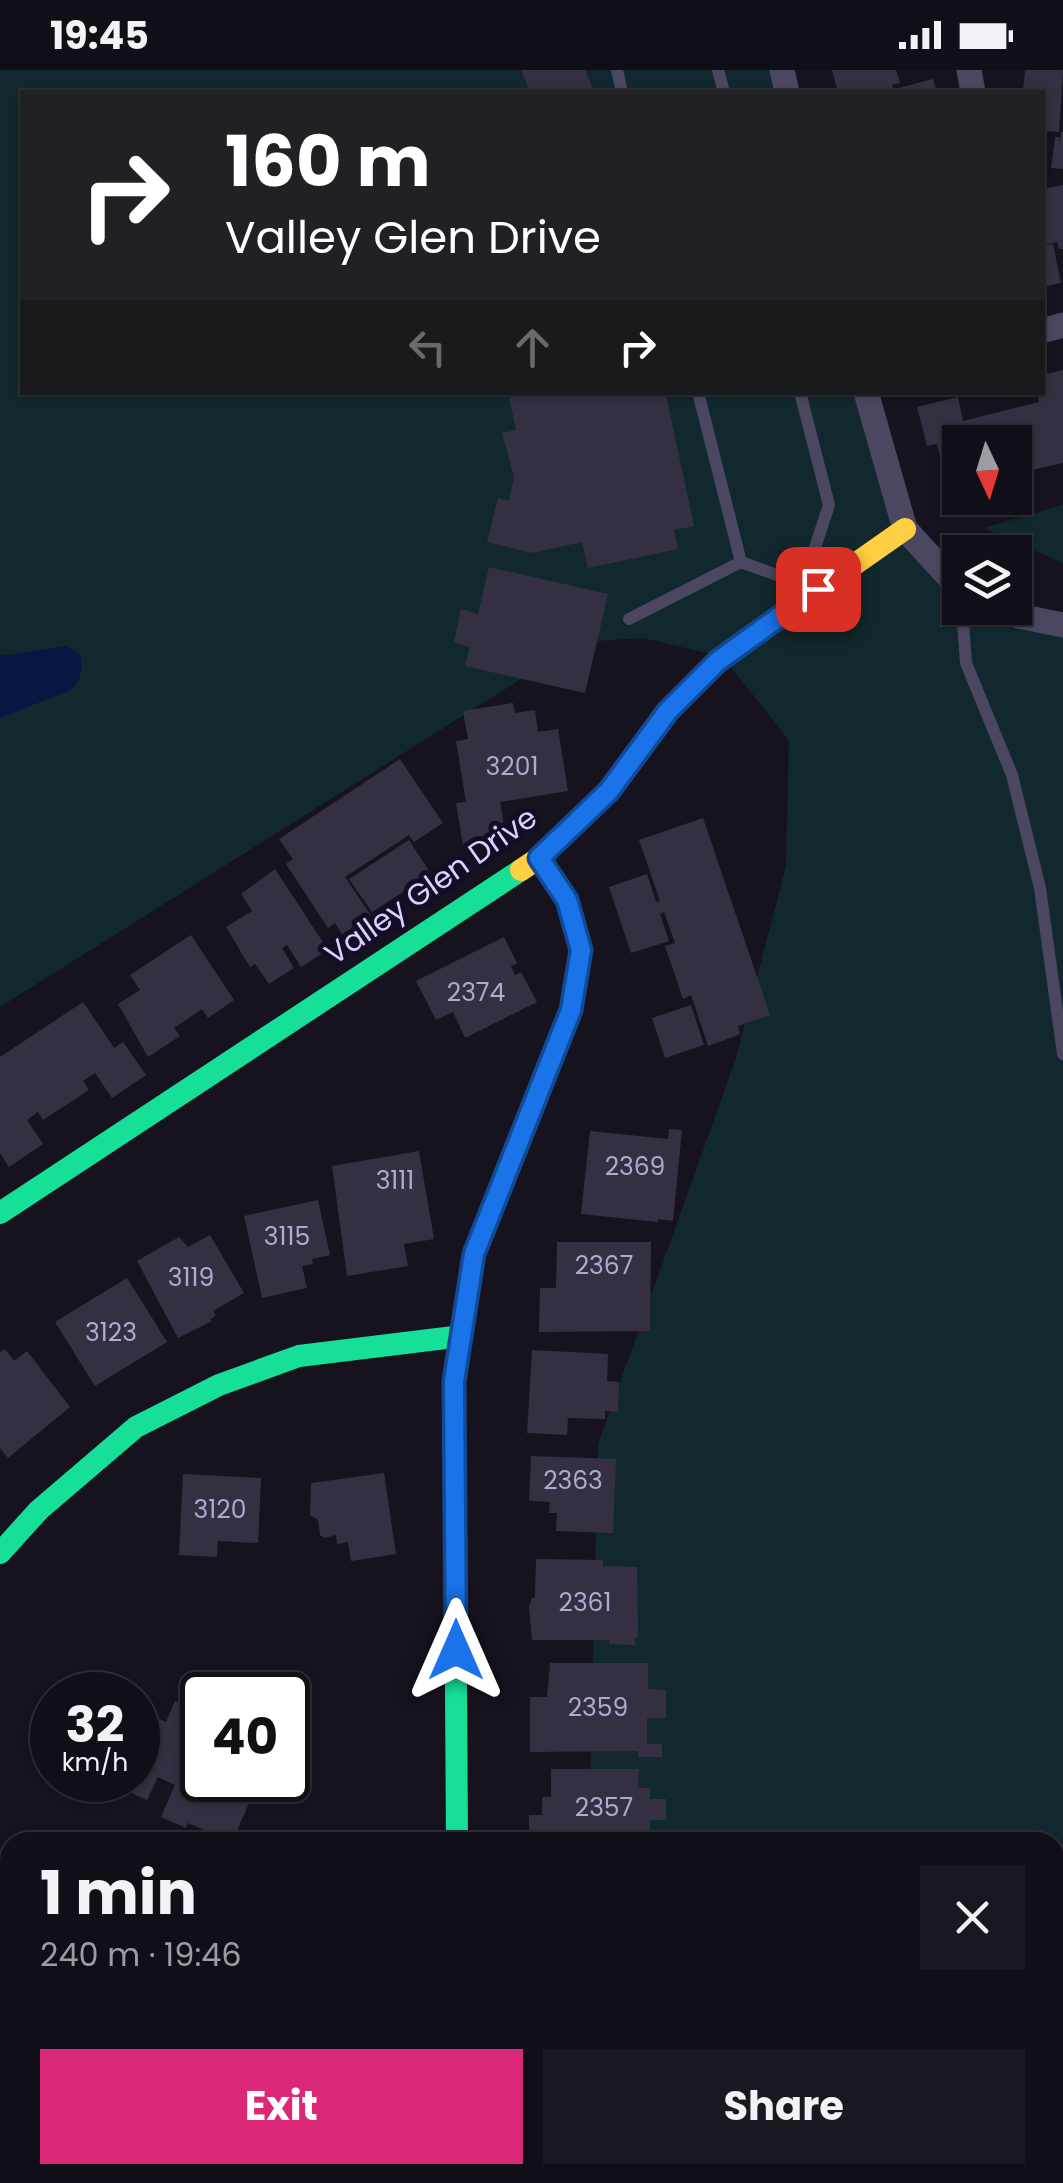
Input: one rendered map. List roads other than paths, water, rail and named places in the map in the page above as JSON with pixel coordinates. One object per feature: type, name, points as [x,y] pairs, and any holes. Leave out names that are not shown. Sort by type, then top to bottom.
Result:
[{"type":"street","points":[[867,395],[904,529],[942,569]]},
{"type":"street","name":"Valley Glen Drive","points":[[0,1212],[539,858],[609,791],[668,711],[718,661],[904,529]]},
{"type":"street","points":[[1032,619],[1063,625]]},
{"type":"street","points":[[457,1832],[454,1381],[474,1254],[571,1010],[581,950],[567,900],[539,858]]},
{"type":"street","points":[[0,1553],[39,1510],[136,1426],[219,1385],[299,1356],[462,1336]]},
{"type":"lane","points":[[699,395],[742,562]]},
{"type":"lane","points":[[628,619],[742,562],[780,576],[811,560],[829,505],[801,395]]},
{"type":"lane","points":[[963,625],[966,663],[1012,775],[1040,888],[1063,1054]]},
{"type":"water","points":[[67,646],[80,655],[77,683],[69,691],[0,718],[0,656]]}]
